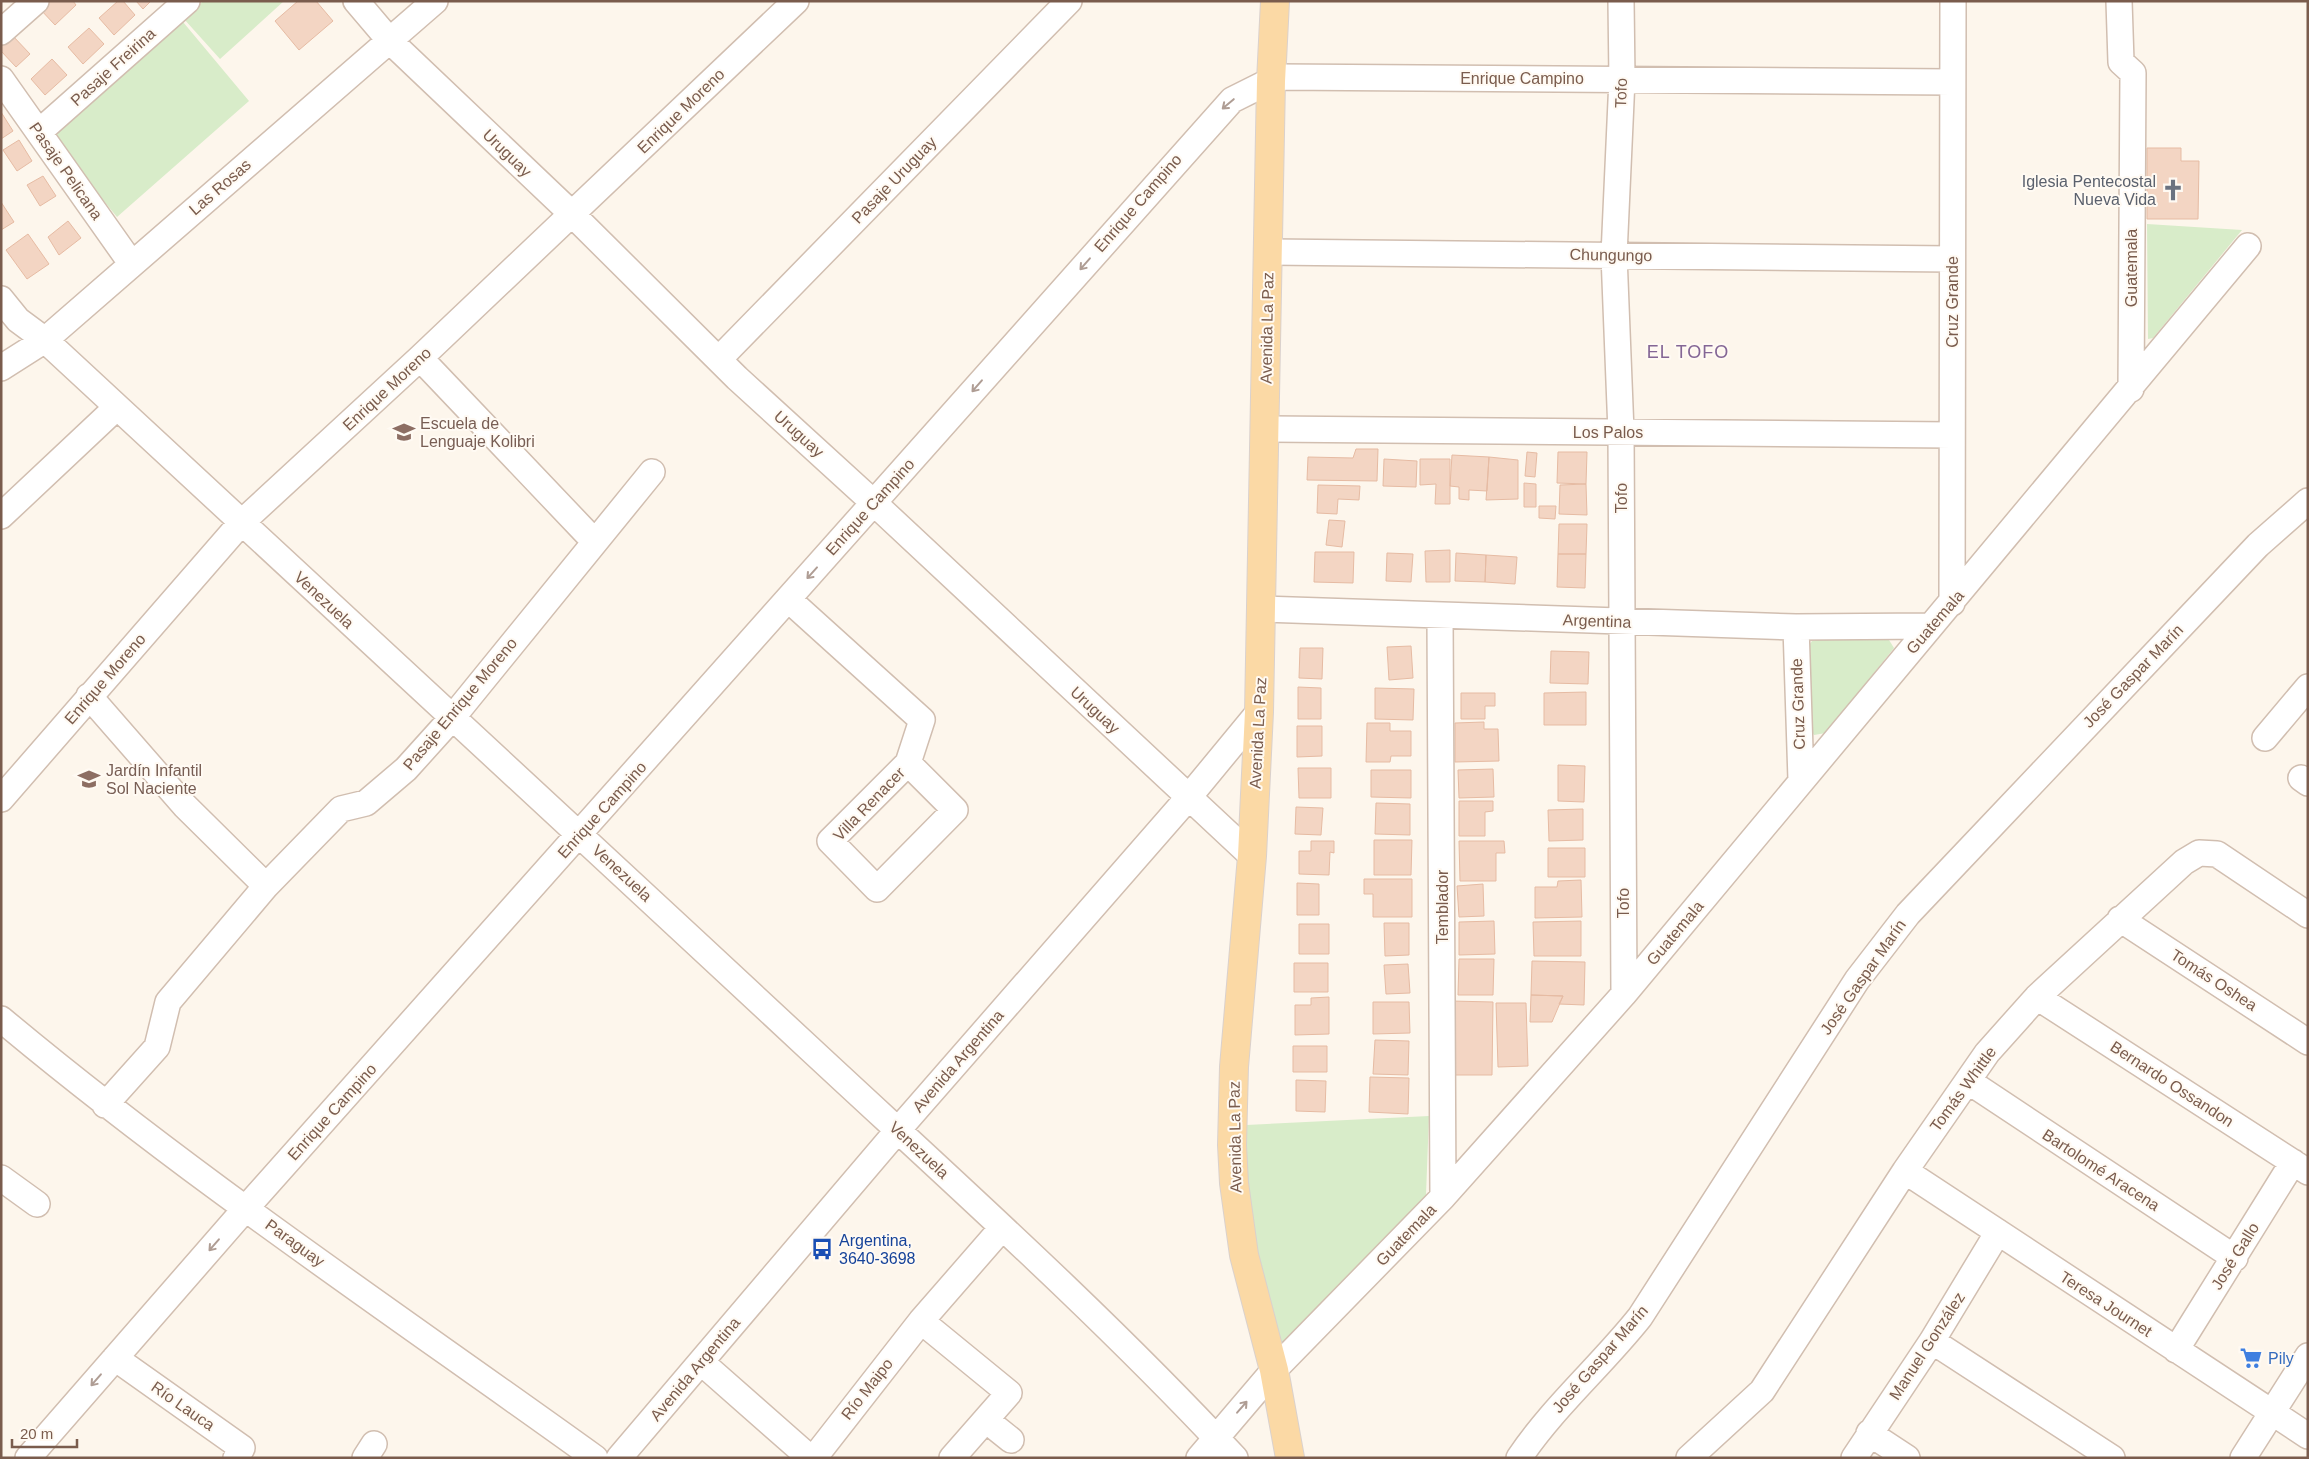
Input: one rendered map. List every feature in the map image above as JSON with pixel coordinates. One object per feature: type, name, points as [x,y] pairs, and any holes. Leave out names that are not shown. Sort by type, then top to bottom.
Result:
[{"type":"main road","name":"Avenida La Paz","points":[[1275,1],[1271,81],[1263,609],[1252,856],[1234,1067],[1232,1145],[1234,1183],[1244,1255],[1274,1370],[1290,1458]]},
{"type":"street","points":[[1,32],[36,1]]},
{"type":"street","name":"Pasaje Freirina","points":[[39,132],[187,1]]},
{"type":"street","name":"Uruguay","points":[[356,1],[390,41],[572,214],[719,359],[1252,856]]},
{"type":"street","name":"Las Rosas","points":[[1,368],[44,340],[435,1]]},
{"type":"street","name":"Enrique Moreno","points":[[1,799],[241,523],[420,358],[796,1]]},
{"type":"street","name":"Pasaje Uruguay","points":[[719,359],[1069,1]]},
{"type":"street","name":"Tofo","points":[[1621,1],[1622,79],[1614,255],[1621,432],[1624,994]]},
{"type":"street","name":"Cruz Grande","points":[[1952,603],[1953,1]]},
{"type":"street","name":"Guatemala","points":[[2118,1],[2121,62],[2133,73],[2131,389]]},
{"type":"street","name":"Enrique Campino","points":[[28,1458],[246,1208],[874,503],[1219,112],[1232,100],[1278,77],[1952,82]]},
{"type":"street","name":"Pasaje Pelicana","points":[[1,79],[131,263]]},
{"type":"street","name":"Guatemala","points":[[1199,1458],[1274,1370],[1443,1197],[1624,994],[1801,780],[2131,389],[2248,246]]},
{"type":"street","name":"Chungungo","points":[[1269,252],[1952,259]]},
{"type":"street","name":"Venezuela","points":[[1,299],[18,320],[44,340],[580,834],[1090,1310],[1235,1458]]},
{"type":"street","points":[[420,358],[594,542]]},
{"type":"street","points":[[1,516],[117,407]]},
{"type":"street","name":"Los Palos","points":[[1265,429],[1952,435]]},
{"type":"street","name":"Pasaje Enrique Moreno","points":[[105,1105],[157,1047],[168,1002],[266,886],[341,809],[366,803],[406,769],[452,718],[652,472]]},
{"type":"street","name":"José Gaspar Marín","points":[[1519,1458],[1554,1411],[1604,1359],[1640,1317],[1857,980],[1908,914],[2258,545],[2308,501]]},
{"type":"street","name":"Villa Renacer","points":[[788,599],[922,720],[908,762],[830,841],[877,889],[956,810],[908,762]]},
{"type":"street","name":"Argentina","points":[[1263,609],[1796,627],[1931,626]]},
{"type":"street","name":"Temblador","points":[[1440,616],[1443,1197]]},
{"type":"street","name":"Cruz Grande","points":[[1796,627],[1801,780]]},
{"type":"street","points":[[2265,738],[2308,687]]},
{"type":"street","points":[[89,696],[185,806],[266,886]]},
{"type":"street","name":"Avenida Argentina","points":[[619,1458],[898,1130],[1188,798],[1259,712]]},
{"type":"street","name":"Tomás Whittle","points":[[1689,1458],[1762,1391],[1905,1171],[1987,1053],[2037,997],[2120,918],[2184,862],[2199,853],[2217,854],[2308,915]]},
{"type":"street","name":"Tomás Oshea","points":[[2120,918],[2308,1042]]},
{"type":"street","name":"Bernardo Ossandon","points":[[2037,997],[2300,1167]]},
{"type":"street","name":"Paraguay","points":[[1,1019],[105,1105],[594,1458]]},
{"type":"street","name":"Bartolomé Aracena","points":[[1968,1081],[2235,1258]]},
{"type":"street","name":"José Gallo","points":[[2176,1350],[2235,1258],[2300,1167]]},
{"type":"street","name":"Teresa Journet","points":[[1905,1171],[2308,1436]]},
{"type":"street","points":[[1,1178],[37,1204]]},
{"type":"street","name":"Río Maipo","points":[[701,1362],[812,1458],[921,1320],[1002,1228]]},
{"type":"street","name":"Manuel González","points":[[1854,1458],[1932,1341],[1998,1232]]},
{"type":"street","points":[[921,1320],[1010,1393],[952,1458]]},
{"type":"street","points":[[1932,1341],[2112,1458]]},
{"type":"street","points":[[2243,1458],[2308,1356]]},
{"type":"street","name":"Río Lauca","points":[[115,1358],[242,1448],[236,1458]]},
{"type":"street","points":[[986,1420],[1011,1440]]},
{"type":"street","points":[[1869,1433],[1908,1458]]},
{"type":"green space","points":[[203,1],[284,1],[220,59],[184,19]]},
{"type":"green space","points":[[178,16],[249,101],[117,217],[47,132]]},
{"type":"green space","points":[[2147,224],[2242,230],[2153,338],[2148,339]]},
{"type":"green space","points":[[1822,639],[1889,640],[1894,648],[1826,733],[1814,735],[1811,731],[1809,645],[1812,641]]},
{"type":"green space","points":[[1429,1116],[1426,1195],[1280,1355],[1240,1178],[1246,1125]]},
{"type":"building","points":[[48,1],[73,1],[76,5],[55,25],[40,9]]},
{"type":"building","points":[[118,1],[123,1],[135,15],[114,35],[99,18]]},
{"type":"building","points":[[136,1],[151,1],[143,9]]},
{"type":"building","points":[[298,1],[316,1],[333,21],[299,50],[275,21]]},
{"type":"building","points":[[89,28],[104,44],[83,64],[68,47]]},
{"type":"building","points":[[12,35],[30,54],[16,67],[1,51],[1,45]]},
{"type":"building","points":[[52,59],[67,75],[45,95],[31,79]]},
{"type":"building","points":[[1,112],[13,131],[1,139]]},
{"type":"building","points":[[19,140],[32,161],[17,171],[3,150]]},
{"type":"building","name":"Iglesia Pentecostal Nueva Vida","points":[[2147,148],[2181,148],[2181,161],[2199,161],[2198,219],[2147,219]]},
{"type":"building","points":[[43,176],[56,196],[40,206],[27,185]]},
{"type":"building","points":[[1,202],[14,222],[1,230]]},
{"type":"building","points":[[68,221],[81,238],[59,255],[48,237]]},
{"type":"building","points":[[28,234],[49,264],[27,279],[6,250]]},
{"type":"building","points":[[1356,449],[1378,449],[1377,481],[1307,480],[1308,457],[1353,458]]},
{"type":"building","points":[[1527,452],[1537,453],[1535,477],[1525,476]]},
{"type":"building","points":[[1558,452],[1587,452],[1586,484],[1557,483]]},
{"type":"building","points":[[1452,455],[1489,457],[1487,491],[1469,490],[1469,500],[1459,499],[1459,487],[1450,486]]},
{"type":"building","points":[[1489,457],[1518,460],[1518,499],[1486,500]]},
{"type":"building","points":[[1384,459],[1417,461],[1416,487],[1383,486]]},
{"type":"building","points":[[1420,459],[1450,459],[1450,504],[1435,504],[1436,484],[1420,485]]},
{"type":"building","points":[[1524,483],[1536,484],[1536,507],[1524,507]]},
{"type":"building","points":[[1586,484],[1587,515],[1559,514],[1560,485]]},
{"type":"building","points":[[1318,485],[1360,486],[1359,500],[1338,499],[1337,514],[1317,513]]},
{"type":"building","points":[[1539,506],[1556,506],[1555,519],[1539,518]]},
{"type":"building","points":[[1329,520],[1345,521],[1342,547],[1326,545]]},
{"type":"building","points":[[1559,524],[1587,524],[1586,554],[1558,554]]},
{"type":"building","points":[[1450,550],[1450,582],[1426,582],[1425,551]]},
{"type":"building","points":[[1315,552],[1354,552],[1353,583],[1314,582]]},
{"type":"building","points":[[1387,553],[1413,554],[1411,582],[1386,581]]},
{"type":"building","points":[[1456,553],[1486,555],[1485,582],[1455,581]]},
{"type":"building","points":[[1558,554],[1586,554],[1585,588],[1557,587]]},
{"type":"building","points":[[1486,555],[1517,557],[1515,584],[1485,582]]},
{"type":"building","points":[[1411,646],[1413,678],[1389,680],[1387,647]]},
{"type":"building","points":[[1300,648],[1323,648],[1322,679],[1299,678]]},
{"type":"building","points":[[1551,651],[1589,652],[1588,684],[1550,683]]},
{"type":"building","points":[[1298,687],[1321,688],[1321,719],[1298,719]]},
{"type":"building","points":[[1375,688],[1414,689],[1413,720],[1375,719]]},
{"type":"building","points":[[1586,692],[1586,725],[1544,725],[1544,693]]},
{"type":"building","points":[[1461,693],[1495,693],[1495,706],[1485,706],[1485,719],[1461,719]]},
{"type":"building","points":[[1484,722],[1484,729],[1498,729],[1499,761],[1455,762],[1455,723]]},
{"type":"building","points":[[1367,723],[1390,723],[1390,731],[1411,731],[1411,756],[1391,756],[1390,762],[1366,762]]},
{"type":"building","points":[[1297,726],[1322,726],[1322,756],[1297,757]]},
{"type":"building","points":[[1558,765],[1585,766],[1584,802],[1558,801]]},
{"type":"building","points":[[1298,768],[1331,768],[1331,798],[1299,798]]},
{"type":"building","points":[[1493,769],[1494,797],[1459,798],[1458,770]]},
{"type":"building","points":[[1371,770],[1411,770],[1411,798],[1371,797]]},
{"type":"building","points":[[1459,801],[1493,801],[1493,811],[1485,812],[1485,836],[1459,836]]},
{"type":"building","points":[[1376,803],[1410,804],[1410,835],[1375,834]]},
{"type":"building","points":[[1296,807],[1323,808],[1321,835],[1295,834]]},
{"type":"building","points":[[1583,809],[1583,840],[1549,841],[1548,810]]},
{"type":"building","points":[[1374,840],[1412,840],[1411,875],[1374,875]]},
{"type":"building","points":[[1311,841],[1334,841],[1334,853],[1330,852],[1329,875],[1299,874],[1299,851],[1311,851]]},
{"type":"building","points":[[1459,841],[1504,841],[1505,853],[1496,853],[1496,881],[1460,881]]},
{"type":"building","points":[[1548,848],[1585,848],[1585,877],[1548,877]]},
{"type":"building","points":[[1364,879],[1412,879],[1412,917],[1373,917],[1373,894],[1364,894]]},
{"type":"building","points":[[1581,880],[1582,917],[1535,918],[1535,887],[1557,887],[1558,881]]},
{"type":"building","points":[[1297,883],[1319,884],[1319,915],[1297,915]]},
{"type":"building","points":[[1483,884],[1484,916],[1459,917],[1457,886]]},
{"type":"building","points":[[1494,921],[1495,954],[1459,955],[1459,922]]},
{"type":"building","points":[[1581,921],[1581,956],[1534,956],[1533,922]]},
{"type":"building","points":[[1384,923],[1409,923],[1409,955],[1385,956]]},
{"type":"building","points":[[1299,924],[1329,924],[1329,954],[1299,954]]},
{"type":"building","points":[[1459,959],[1494,959],[1493,995],[1458,995]]},
{"type":"building","points":[[1532,961],[1585,962],[1584,1005],[1559,1004],[1563,996],[1531,995]]},
{"type":"building","points":[[1294,963],[1328,963],[1328,992],[1294,992]]},
{"type":"building","points":[[1408,964],[1410,993],[1386,994],[1384,965]]},
{"type":"building","points":[[1531,995],[1563,996],[1552,1022],[1530,1022]]},
{"type":"building","points":[[1329,997],[1329,1034],[1295,1035],[1295,1005],[1311,1005],[1311,998]]},
{"type":"building","points":[[1451,1001],[1493,1002],[1492,1075],[1450,1075]]},
{"type":"building","points":[[1373,1002],[1409,1002],[1410,1033],[1373,1034]]},
{"type":"building","points":[[1496,1003],[1526,1003],[1528,1066],[1498,1067]]},
{"type":"building","points":[[1375,1040],[1409,1041],[1408,1075],[1373,1074]]},
{"type":"building","points":[[1293,1046],[1327,1046],[1327,1072],[1293,1072]]},
{"type":"building","points":[[1370,1077],[1409,1078],[1408,1114],[1369,1112]]},
{"type":"building","points":[[1296,1080],[1326,1081],[1325,1112],[1296,1111]]},
{"type":"place","name":"Iglesia Pentecostal Nueva Vida","points":[[2173,190]]},
{"type":"place","name":"Escuela de Lenguaje Kolibri","points":[[404,432]]},
{"type":"place","name":"Jardín Infantil Sol Naciente","points":[[89,779]]},
{"type":"place","name":"Argentina, 3640-3698","points":[[822,1249]]},
{"type":"place","name":"Pily","points":[[2251,1358]]},
{"type":"district","name":"EL TOFO","points":[[1688,352]]}]
